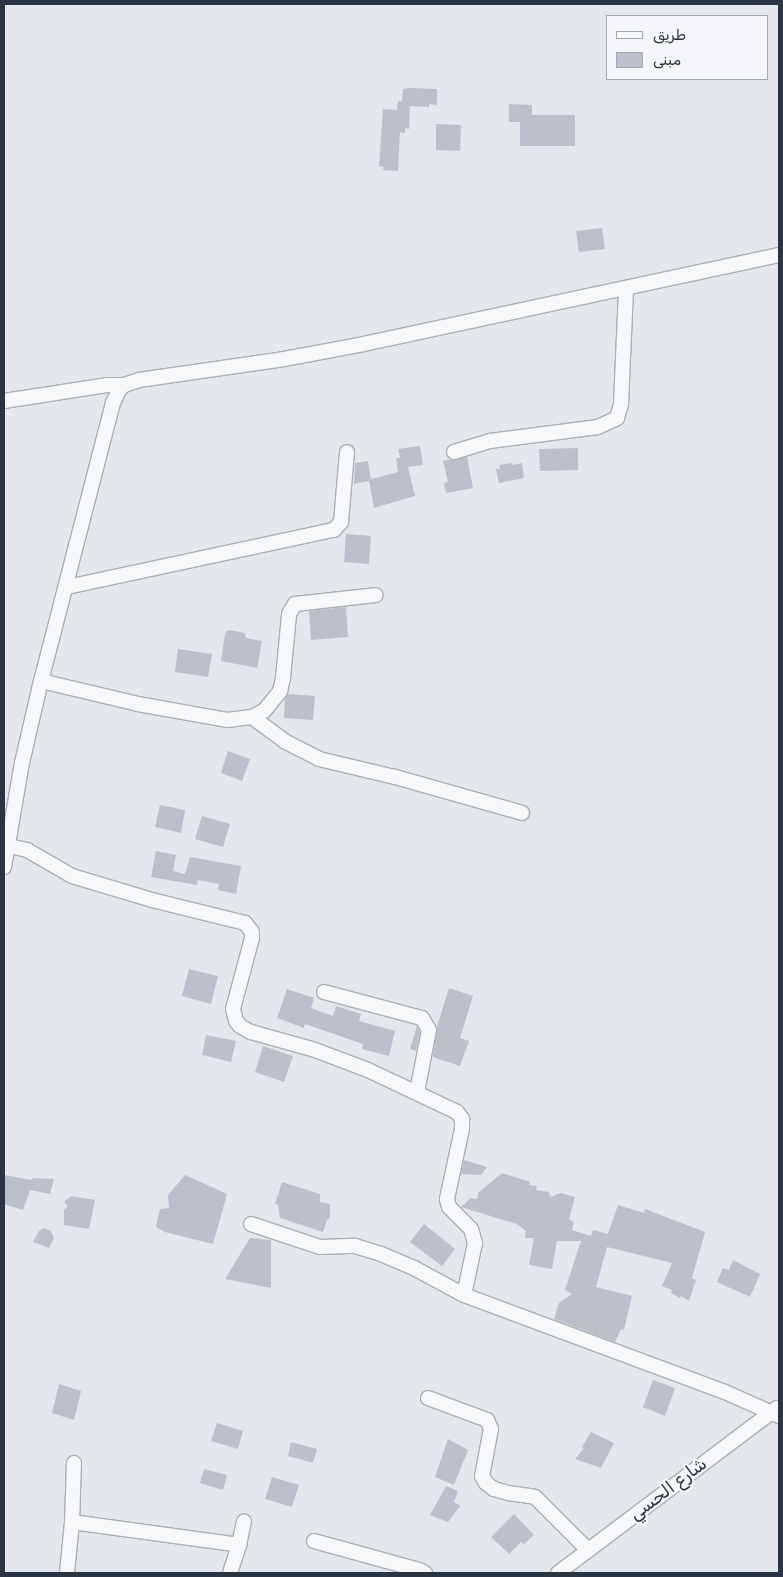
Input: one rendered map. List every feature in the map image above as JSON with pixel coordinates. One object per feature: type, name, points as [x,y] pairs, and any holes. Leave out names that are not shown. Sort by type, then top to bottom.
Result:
[{"type":"street","points":[[4,401],[107,385],[124,385],[139,380],[284,359],[364,344],[626,290],[779,255]]},
{"type":"street","points":[[454,452],[490,441],[598,427],[617,418],[621,404],[626,290]]},
{"type":"street","points":[[4,866],[6,845],[22,763],[41,681],[67,587],[113,403],[119,390],[124,385]]},
{"type":"street","points":[[67,587],[334,530],[341,522],[347,452]]},
{"type":"street","points":[[41,681],[138,704],[227,720],[252,717],[264,711],[280,691],[292,607],[302,602],[376,594]]},
{"type":"street","points":[[252,717],[286,742],[319,760],[395,777],[522,813]]},
{"type":"street","points":[[6,845],[27,850],[72,876],[152,900],[245,923],[252,932],[252,938],[234,1009],[234,1015],[240,1026],[251,1032],[342,1060],[453,1109],[462,1120],[462,1129],[447,1199],[449,1207],[468,1226],[475,1238],[475,1248],[464,1295]]},
{"type":"street","points":[[324,992],[422,1018],[429,1030],[417,1092]]},
{"type":"street","points":[[251,1224],[320,1247],[355,1246],[381,1254],[414,1268],[464,1295],[776,1412]]},
{"type":"street","points":[[428,1398],[487,1420],[491,1429],[482,1476],[486,1483],[494,1489],[508,1493],[535,1496],[588,1550]]},
{"type":"street","name":"شارع الحسي","points":[[558,1573],[776,1412]]},
{"type":"street","points":[[68,1573],[74,1463]]},
{"type":"street","points":[[72,1522],[239,1546]]},
{"type":"street","points":[[230,1573],[239,1546],[244,1522]]},
{"type":"street","points":[[314,1541],[425,1573]]},
{"type":"building","points":[[403,89],[437,89],[437,105],[429,104],[429,107],[410,106],[409,129],[405,128],[405,133],[400,132],[398,171],[383,170],[384,167],[379,166],[383,109],[397,110],[398,101],[402,101]]},
{"type":"building","points":[[509,104],[532,105],[532,115],[575,115],[575,146],[520,146],[520,122],[509,122]]},
{"type":"building","points":[[436,124],[461,125],[460,151],[436,150]]},
{"type":"building","points":[[602,228],[605,249],[579,252],[576,231]]},
{"type":"building","points":[[420,446],[423,465],[408,467],[415,496],[374,508],[369,481],[354,484],[355,463],[368,461],[371,479],[398,472],[396,458],[400,458],[398,449]]},
{"type":"building","points":[[578,448],[578,470],[540,471],[539,449]]},
{"type":"building","points":[[467,457],[473,488],[446,493],[444,483],[448,482],[443,461]]},
{"type":"building","points":[[512,463],[513,465],[522,463],[524,478],[499,483],[496,469],[500,469],[499,465]]},
{"type":"building","points":[[346,534],[371,536],[369,564],[344,562]]},
{"type":"building","points":[[346,607],[348,637],[311,640],[309,611]]},
{"type":"building","points":[[228,630],[245,633],[246,638],[262,641],[257,668],[221,661],[225,634]]},
{"type":"building","points":[[178,649],[212,654],[208,677],[175,672]]},
{"type":"building","points":[[288,694],[315,696],[313,720],[284,718],[285,699]]},
{"type":"building","points":[[228,751],[250,759],[242,781],[221,773]]},
{"type":"building","points":[[160,805],[185,810],[181,833],[155,827]]},
{"type":"building","points":[[202,816],[230,824],[223,847],[195,839]]},
{"type":"building","points":[[156,851],[176,855],[173,871],[185,874],[190,857],[241,866],[236,894],[218,890],[219,884],[198,880],[197,885],[151,877]]},
{"type":"building","points":[[189,969],[218,976],[211,1004],[182,996]]},
{"type":"building","points":[[449,988],[473,996],[460,1038],[469,1041],[460,1066],[433,1057],[437,1027]]},
{"type":"building","points":[[287,989],[314,998],[311,1008],[333,1016],[336,1006],[361,1014],[359,1021],[395,1031],[389,1056],[362,1049],[363,1044],[305,1024],[304,1028],[277,1018]]},
{"type":"building","points":[[417,1026],[420,1032],[416,1051],[410,1049]]},
{"type":"building","points":[[206,1035],[236,1041],[231,1062],[202,1055]]},
{"type":"building","points":[[263,1046],[293,1056],[284,1082],[255,1072]]},
{"type":"building","points":[[464,1160],[487,1167],[481,1175],[461,1174]]},
{"type":"building","points":[[502,1173],[530,1182],[529,1185],[537,1186],[536,1190],[549,1192],[550,1197],[561,1193],[575,1197],[569,1219],[574,1222],[572,1230],[591,1236],[593,1230],[608,1234],[618,1205],[644,1213],[645,1209],[705,1232],[692,1278],[696,1280],[689,1301],[671,1293],[672,1290],[662,1286],[672,1263],[607,1247],[596,1287],[632,1296],[624,1330],[621,1329],[615,1342],[554,1319],[559,1303],[572,1294],[565,1290],[581,1241],[557,1241],[552,1269],[529,1265],[534,1238],[525,1238],[526,1231],[517,1224],[461,1207],[471,1198],[477,1199],[478,1193]]},
{"type":"building","points":[[4,1175],[31,1180],[33,1178],[54,1179],[50,1194],[30,1190],[23,1210],[4,1204]]},
{"type":"building","points":[[185,1175],[227,1194],[213,1244],[165,1232],[156,1227],[160,1209],[169,1208],[168,1195]]},
{"type":"building","points":[[282,1182],[320,1194],[320,1202],[330,1204],[330,1217],[323,1232],[280,1218],[278,1205],[275,1204]]},
{"type":"building","points":[[71,1196],[95,1200],[89,1229],[64,1225],[64,1210],[68,1206],[64,1202]]},
{"type":"building","points":[[424,1224],[455,1249],[442,1266],[410,1242]]},
{"type":"building","points":[[44,1228],[51,1231],[54,1238],[49,1248],[33,1242],[39,1231]]},
{"type":"building","points":[[250,1238],[271,1240],[271,1288],[225,1279]]},
{"type":"building","points":[[733,1260],[760,1274],[750,1297],[717,1282],[723,1268],[729,1270]]},
{"type":"building","points":[[653,1380],[675,1388],[665,1416],[643,1407]]},
{"type":"building","points":[[59,1384],[81,1391],[74,1420],[52,1413]]},
{"type":"building","points":[[217,1423],[243,1431],[238,1449],[211,1441]]},
{"type":"building","points":[[591,1432],[614,1443],[601,1468],[575,1459],[584,1448],[582,1447]]},
{"type":"building","points":[[448,1439],[468,1450],[454,1485],[435,1477]]},
{"type":"building","points":[[291,1442],[317,1449],[313,1463],[288,1456]]},
{"type":"building","points":[[204,1469],[227,1475],[223,1490],[200,1483]]},
{"type":"building","points":[[272,1477],[299,1485],[292,1507],[265,1499]]},
{"type":"building","points":[[446,1486],[458,1491],[454,1502],[460,1506],[448,1522],[430,1515]]},
{"type":"building","points":[[514,1514],[534,1535],[524,1544],[521,1542],[509,1554],[491,1537]]}]
